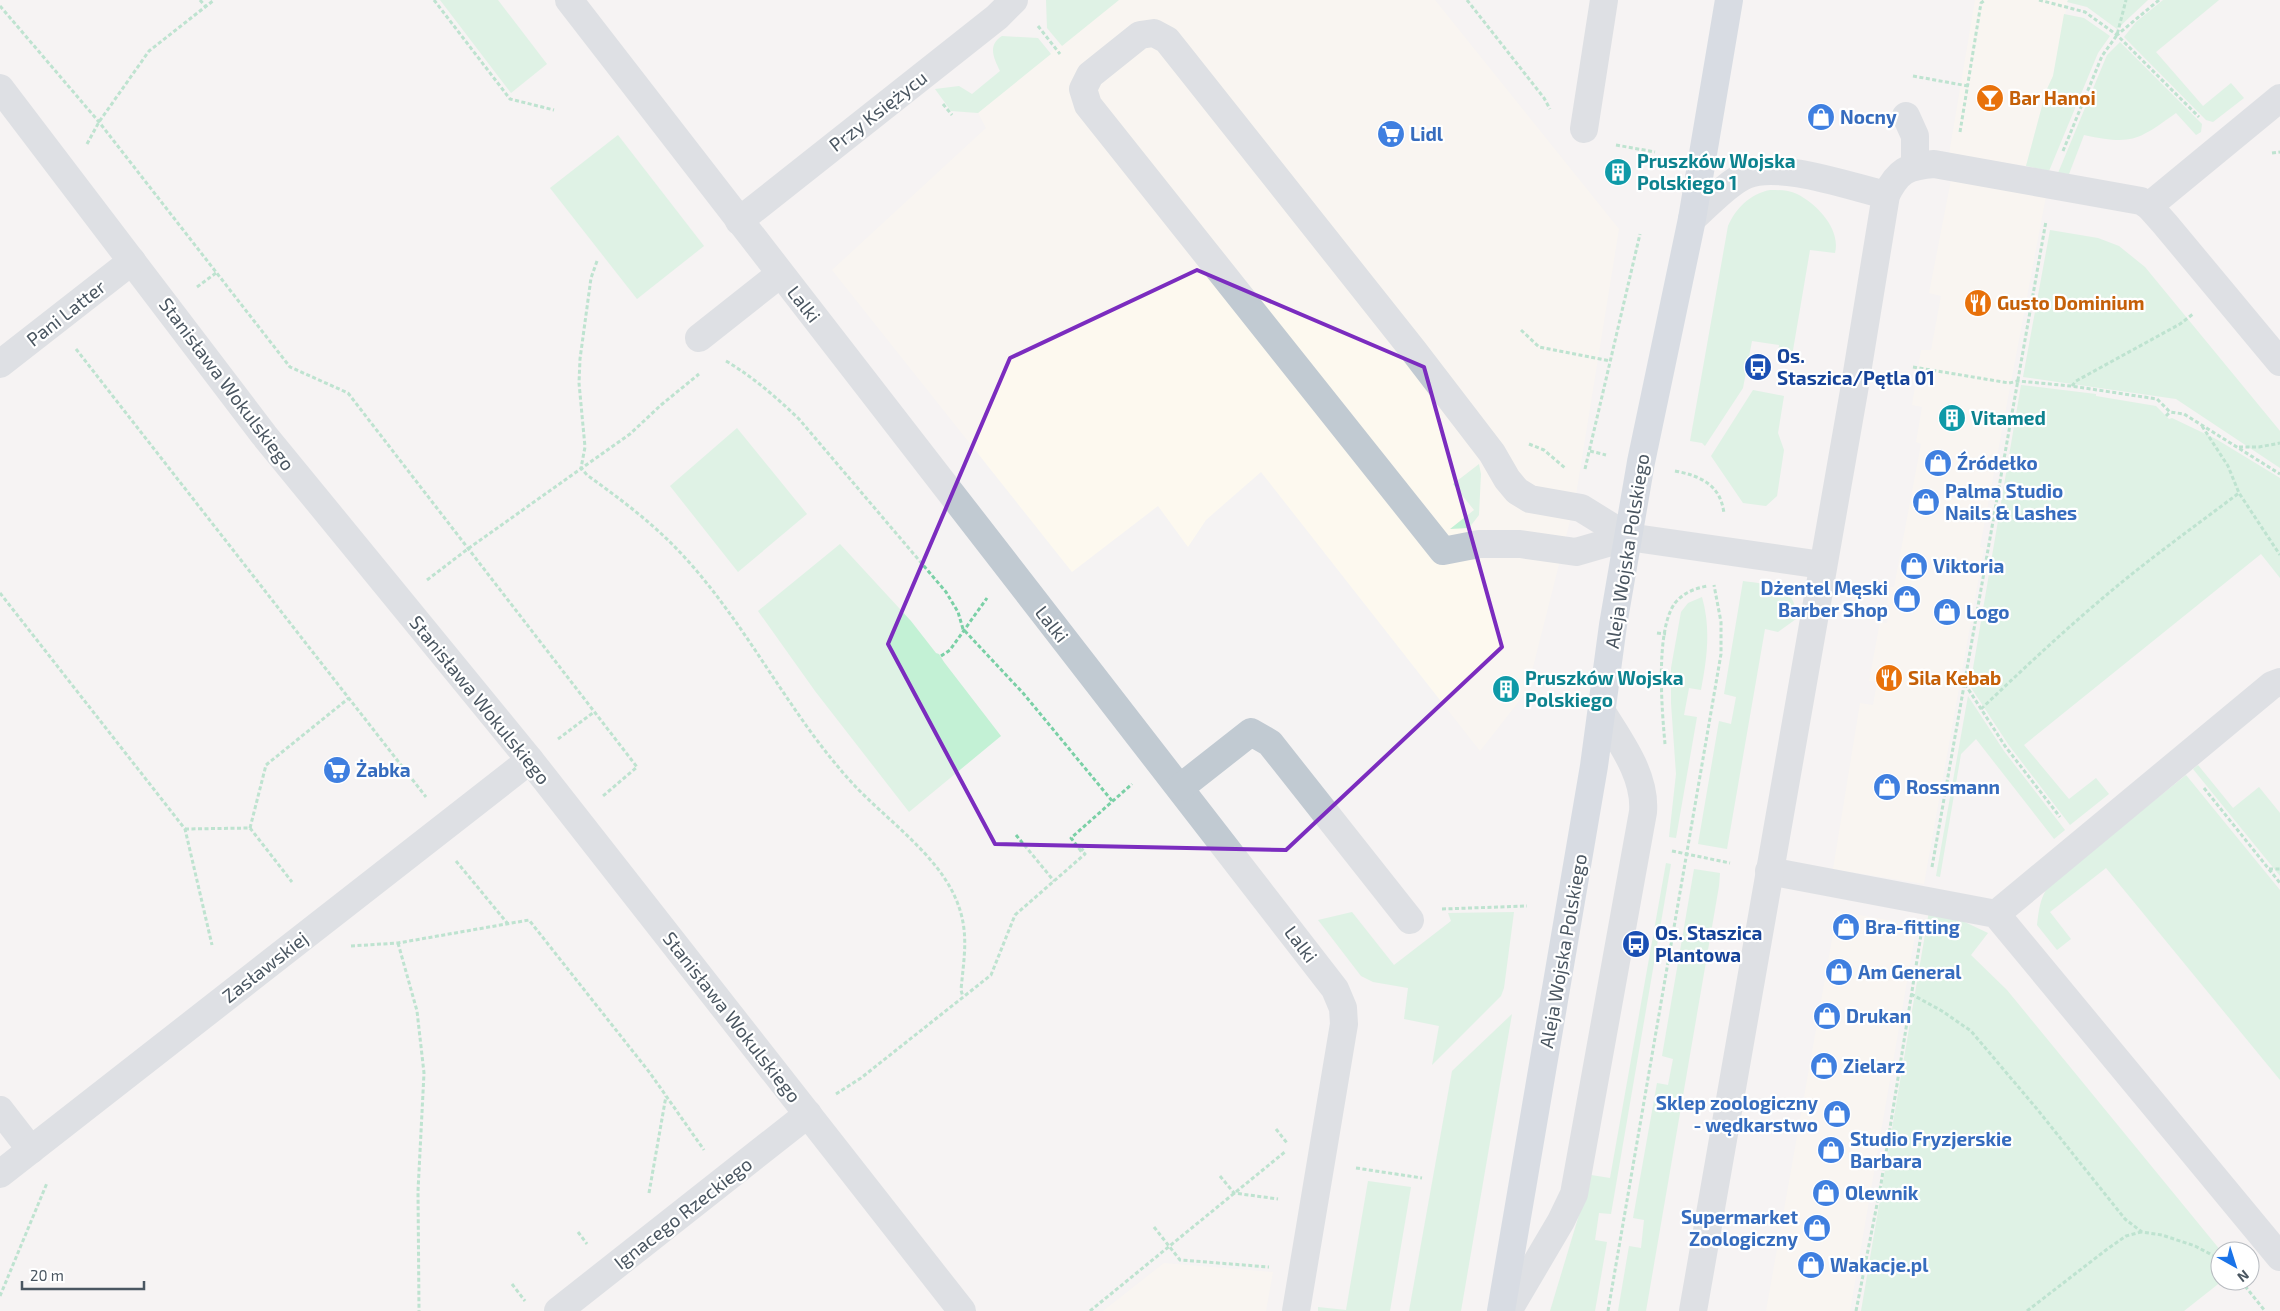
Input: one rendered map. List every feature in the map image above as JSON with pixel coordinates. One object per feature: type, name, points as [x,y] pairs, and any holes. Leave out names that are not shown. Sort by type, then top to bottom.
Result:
[{"type":"main road","name":"Aleja Wojska Polskiego","points":[[1501,1311],[1602,712],[1613,625],[1628,537],[1641,462],[1692,220],[1728,0]]},
{"type":"street","name":"Lalki","points":[[569,0],[1020,584],[1181,786],[1335,989],[1342,1008],[1344,1024],[1296,1311]]},
{"type":"street","name":"Przy Księżycu","points":[[739,221],[997,17],[1014,0]]},
{"type":"street","points":[[1584,129],[1604,0]]},
{"type":"street","points":[[1628,537],[1576,552],[1520,544],[1479,544],[1443,551],[1098,118],[1084,97],[1084,84],[1090,75],[1140,35],[1148,33],[1164,36],[1413,350],[1492,453],[1517,491],[1530,499],[1581,508],[1628,537],[1822,565]]},
{"type":"street","name":"Stanisława Wokulskiego","points":[[0,88],[264,436],[530,760],[962,1311]]},
{"type":"street","points":[[2149,206],[2280,98]]},
{"type":"street","points":[[1906,116],[1915,136],[1915,166]]},
{"type":"street","points":[[1693,1311],[1822,565],[1854,391],[1886,195],[1896,177],[1901,172],[1915,166],[1934,164],[2133,198],[2149,206],[2280,362]]},
{"type":"street","points":[[1692,220],[1735,182],[1755,172],[1790,172],[1886,195]]},
{"type":"street","name":"Pani Latter","points":[[0,364],[132,261]]},
{"type":"street","points":[[700,338],[780,274]]},
{"type":"street","points":[[1996,914],[2181,759],[2272,685],[2280,682]]},
{"type":"street","points":[[1508,1311],[1561,1221],[1574,1194],[1643,812],[1643,794],[1639,780],[1602,712]]},
{"type":"street","points":[[1181,786],[1251,732],[1270,743],[1410,920]]},
{"type":"street","name":"Zasławskiej","points":[[0,1174],[530,760]]},
{"type":"street","points":[[1769,871],[1996,914],[2280,1257]]},
{"type":"street","points":[[0,1110],[31,1150]]},
{"type":"street","name":"Ignacego Rzeckiego","points":[[558,1311],[808,1114]]},
{"type":"path","points":[[200,0],[206,7]]},
{"type":"path","points":[[60,166],[84,148],[99,122],[149,51],[214,0]]},
{"type":"path","points":[[434,0],[510,99],[554,110]]},
{"type":"path","points":[[1467,0],[1544,98],[1552,112]]},
{"type":"path","points":[[1959,134],[1982,3],[1985,0]]},
{"type":"path","points":[[2039,0],[2085,12],[2117,35],[2205,123]]},
{"type":"path","points":[[2117,35],[2126,0]]},
{"type":"path","points":[[2061,154],[2102,56],[2117,35],[2159,0]]},
{"type":"path","points":[[0,6],[99,122],[290,367],[348,393],[637,767],[575,819]]},
{"type":"path","points":[[1034,21],[1084,84]]},
{"type":"path","points":[[1913,76],[1968,86]]},
{"type":"path","points":[[1608,143],[1655,152]]},
{"type":"path","points":[[1856,1311],[1881,1184],[1926,900],[2046,218]]},
{"type":"path","points":[[1585,469],[1640,234]]},
{"type":"path","points":[[581,468],[585,447],[579,383],[580,359],[591,278],[597,261]]},
{"type":"path","points":[[2071,386],[2076,381],[2180,324],[2221,293]]},
{"type":"path","points":[[1521,330],[1539,347],[1610,362]]},
{"type":"path","points":[[75,348],[427,798]]},
{"type":"path","points":[[719,357],[746,373],[776,396],[799,419],[946,592],[958,612],[963,629],[1023,693],[1113,802]]},
{"type":"path","points":[[1913,367],[2009,383],[2018,381],[2071,386],[2157,399],[2170,412],[2184,414],[2280,474]]},
{"type":"path","points":[[399,602],[469,548],[630,434],[704,369]]},
{"type":"path","points":[[2166,416],[2170,412]]},
{"type":"path","points":[[2202,425],[2228,466],[2239,493],[2280,555]]},
{"type":"path","points":[[2237,447],[2259,447],[2280,443]]},
{"type":"path","points":[[1590,451],[1598,453]]},
{"type":"path","points":[[581,468],[587,475],[641,514],[688,561],[746,636],[808,727],[854,785],[892,820],[934,865],[955,896],[963,921],[966,942],[961,990],[963,997]]},
{"type":"path","points":[[1685,473],[1702,478],[1717,493],[1723,509],[1724,519]]},
{"type":"path","points":[[1981,709],[2044,649],[2098,602],[2152,557],[2239,493]]},
{"type":"path","points":[[1608,1311],[1720,654],[1721,622],[1714,578]]},
{"type":"path","points":[[1657,632],[1666,634],[1670,612],[1682,595],[1700,587],[1714,586]]},
{"type":"path","points":[[941,656],[950,650],[963,629],[993,592]]},
{"type":"path","points":[[0,594],[185,829],[212,945]]},
{"type":"path","points":[[1964,683],[2005,746],[2065,823]]},
{"type":"path","points":[[250,828],[266,766],[349,698]]},
{"type":"path","points":[[530,760],[594,712]]},
{"type":"path","points":[[2181,759],[2280,883]]},
{"type":"path","points":[[808,1114],[848,1085],[861,1078],[991,975],[1015,915],[1085,854],[1071,838],[1137,779]]},
{"type":"path","points":[[185,829],[250,828]]},
{"type":"path","points":[[250,828],[292,882]]},
{"type":"path","points":[[1016,835],[1054,881]]},
{"type":"path","points":[[1081,851],[1087,844]]},
{"type":"path","points":[[455,860],[508,924]]},
{"type":"path","points":[[2268,869],[2280,869]]},
{"type":"path","points":[[1410,920],[1440,909],[1527,906]]},
{"type":"path","points":[[346,947],[398,943],[529,920],[666,1096],[709,1157]]},
{"type":"path","points":[[398,943],[417,1011],[424,1073],[418,1191],[419,1311]]},
{"type":"path","points":[[1911,994],[1942,1011],[1971,1031],[2037,1109],[2125,1219],[2142,1232],[2195,1246],[2210,1254]]},
{"type":"path","points":[[647,1200],[666,1096]]},
{"type":"path","points":[[1090,1311],[1290,1148],[1276,1129]]},
{"type":"path","points":[[1350,1167],[1422,1178]]},
{"type":"path","points":[[1220,1176],[1234,1193],[1285,1200]]},
{"type":"path","points":[[0,1296],[49,1180]]},
{"type":"path","points":[[1154,1227],[1180,1260],[1272,1267]]},
{"type":"path","points":[[2027,1311],[2126,1236],[2142,1232]]},
{"type":"path","points":[[512,1284],[530,1307]]},
{"type":"path","points":[[2250,1291],[2265,1311]]},
{"type":"highlighted area","points":[[1197,270],[1424,367],[1502,647],[1286,850],[995,844],[888,644],[1010,358]]},
{"type":"shaded area","points":[[1113,0],[1435,0],[1619,229],[1575,501],[1527,691],[1480,751],[1261,472],[1206,520],[1188,547],[1158,506],[1072,572],[832,270],[986,128],[978,113]]},
{"type":"shaded area","points":[[1975,0],[2068,0],[2053,76],[2046,91],[2026,166],[1949,154]]},
{"type":"shaded area","points":[[1951,180],[2046,196],[1980,547],[1984,548],[1924,884],[1833,869],[1860,703],[1873,705],[1877,682],[1869,681],[1880,622],[1887,623],[1890,606],[1887,604],[1890,587],[1894,587],[1921,444],[1916,442],[1922,407],[1912,405],[1921,350],[1931,350],[1941,296],[1929,293]]},
{"type":"shaded area","points":[[1837,911],[1915,925],[1913,935],[1915,935],[1850,1311],[1766,1311]]},
{"type":"shaded area","points":[[1164,1263],[1273,1272],[1266,1311],[1103,1311]]},
{"type":"green space","points":[[440,0],[498,0],[547,64],[511,93]]},
{"type":"green space","points":[[1046,0],[1119,0],[1062,46],[1047,28]]},
{"type":"green space","points":[[2068,0],[2148,0],[2117,29],[2087,7],[2067,2]]},
{"type":"green space","points":[[2163,0],[2219,0],[2156,52],[2203,106],[2231,83],[2244,98],[2213,122],[2206,120],[2124,37],[2136,22]]},
{"type":"green space","points":[[2064,14],[2084,18],[2110,36],[2098,53],[2049,171],[2026,166],[2046,91],[2053,76]]},
{"type":"green space","points":[[1002,36],[1038,38],[1051,54],[978,113],[951,111],[935,89],[959,86],[972,94],[1000,71],[994,57],[993,48],[997,40]]},
{"type":"green space","points":[[2120,42],[2202,124],[2201,132],[2196,135],[2176,113],[2152,130],[2133,138],[2113,140],[2084,135],[2069,174],[2058,173],[2107,55]]},
{"type":"green space","points":[[618,135],[704,246],[637,299],[550,188]]},
{"type":"green space","points":[[1770,190],[1784,190],[1794,193],[1812,204],[1831,226],[1836,244],[1835,253],[1810,250],[1792,356],[1778,354],[1779,345],[1752,341],[1743,388],[1705,446],[1702,443],[1690,441],[1728,226],[1735,213],[1744,203],[1756,195]]},
{"type":"green space","points":[[2050,230],[2098,238],[2119,246],[2145,267],[2280,431],[2280,468],[2176,399],[2023,377]]},
{"type":"green space","points":[[2021,385],[2096,394],[2096,396],[2156,406],[2169,419],[2172,418],[2216,439],[2280,478],[2280,578],[2261,554],[2024,745],[2069,799],[2096,778],[2109,794],[2070,825],[2008,744],[1970,686]]},
{"type":"green space","points":[[1753,390],[1784,396],[1778,433],[1784,450],[1777,496],[1766,506],[1743,503],[1711,456]]},
{"type":"green space","points":[[737,428],[807,514],[738,572],[670,486]]},
{"type":"green space","points":[[1479,464],[1481,474],[1479,515],[1469,528],[1450,529],[1474,510],[1453,484]]},
{"type":"green space","points":[[840,544],[911,621],[936,653],[939,654],[1001,736],[909,812],[815,691],[758,611]]},
{"type":"green space","points":[[1743,581],[1780,588],[1787,593],[1795,607],[1796,619],[1778,632],[1765,629],[1727,849],[1698,844],[1719,721],[1731,724],[1736,697],[1724,694]]},
{"type":"green space","points":[[1702,597],[1707,632],[1706,655],[1701,690],[1689,688],[1684,715],[1697,717],[1676,838],[1669,837],[1676,774],[1671,703],[1671,668],[1681,612],[1688,603]]},
{"type":"green space","points":[[1968,696],[2004,751],[2065,830],[2054,839],[1976,739],[1961,754],[1940,877],[1936,876]]},
{"type":"green space","points":[[2198,765],[2233,808],[2259,787],[2280,813],[2280,876],[2193,769]]},
{"type":"green space","points":[[2186,775],[2280,890],[2280,1080],[2106,868],[2050,912],[2071,939],[2057,950],[2037,925],[2042,898],[2050,884]]},
{"type":"green space","points":[[1666,863],[1671,864],[1611,1214],[1599,1213],[1595,1240],[1607,1242],[1595,1311],[1550,1311],[1591,1175],[1610,1178]]},
{"type":"green space","points":[[1694,869],[1720,873],[1719,886],[1646,1311],[1618,1311],[1629,1246],[1641,1248],[1644,1220],[1633,1218],[1657,1083],[1668,1085],[1673,1059],[1662,1056]]},
{"type":"green space","points":[[1929,911],[1952,916],[1988,933],[1971,955],[2007,990],[2213,1241],[2210,1241],[2210,1290],[2184,1311],[1861,1311]]},
{"type":"green space","points":[[1352,912],[1394,965],[1451,921],[1448,913],[1514,912],[1504,988],[1501,996],[1432,1065],[1439,1026],[1404,1019],[1408,988],[1373,982],[1361,976],[1318,920]]},
{"type":"green space","points":[[1512,1014],[1461,1311],[1409,1311],[1452,1071]]},
{"type":"green space","points":[[1368,1181],[1411,1187],[1390,1311],[1318,1311],[1318,1307],[1346,1310]]},
{"type":"place","name":"Bar Hanoi","points":[[1990,98]]},
{"type":"place","name":"Nocny","points":[[1821,117]]},
{"type":"place","name":"Lidl","points":[[1391,134]]},
{"type":"place","name":"Pruszków Wojska Polskiego 1","points":[[1618,172]]},
{"type":"place","name":"Gusto Dominium","points":[[1978,303]]},
{"type":"place","name":"Os. Staszica/Pętla 01","points":[[1758,367]]},
{"type":"place","name":"Vitamed","points":[[1952,418]]},
{"type":"place","name":"Źródełko","points":[[1938,463]]},
{"type":"place","name":"Palma Studio Nails & Lashes","points":[[1926,502]]},
{"type":"place","name":"Viktoria","points":[[1914,566]]},
{"type":"place","name":"Dżentel Męski Barber Shop","points":[[1907,599]]},
{"type":"place","name":"Logo","points":[[1947,612]]},
{"type":"place","name":"Sila Kebab","points":[[1889,678]]},
{"type":"place","name":"Pruszków Wojska Polskiego","points":[[1506,689]]},
{"type":"place","name":"Żabka","points":[[337,770]]},
{"type":"place","name":"Rossmann","points":[[1887,787]]},
{"type":"place","name":"Bra-fitting","points":[[1846,927]]},
{"type":"place","name":"Os. Staszica Plantowa","points":[[1636,944]]},
{"type":"place","name":"Am General","points":[[1839,972]]},
{"type":"place","name":"Drukan","points":[[1827,1016]]},
{"type":"place","name":"Zielarz","points":[[1824,1066]]},
{"type":"place","name":"Sklep zoologiczny - wędkarstwo","points":[[1837,1114]]},
{"type":"place","name":"Studio Fryzjerskie Barbara","points":[[1831,1150]]},
{"type":"place","name":"Olewnik","points":[[1826,1193]]},
{"type":"place","name":"Supermarket Zoologiczny","points":[[1817,1228]]},
{"type":"place","name":"Wakacje.pl","points":[[1811,1265]]}]
